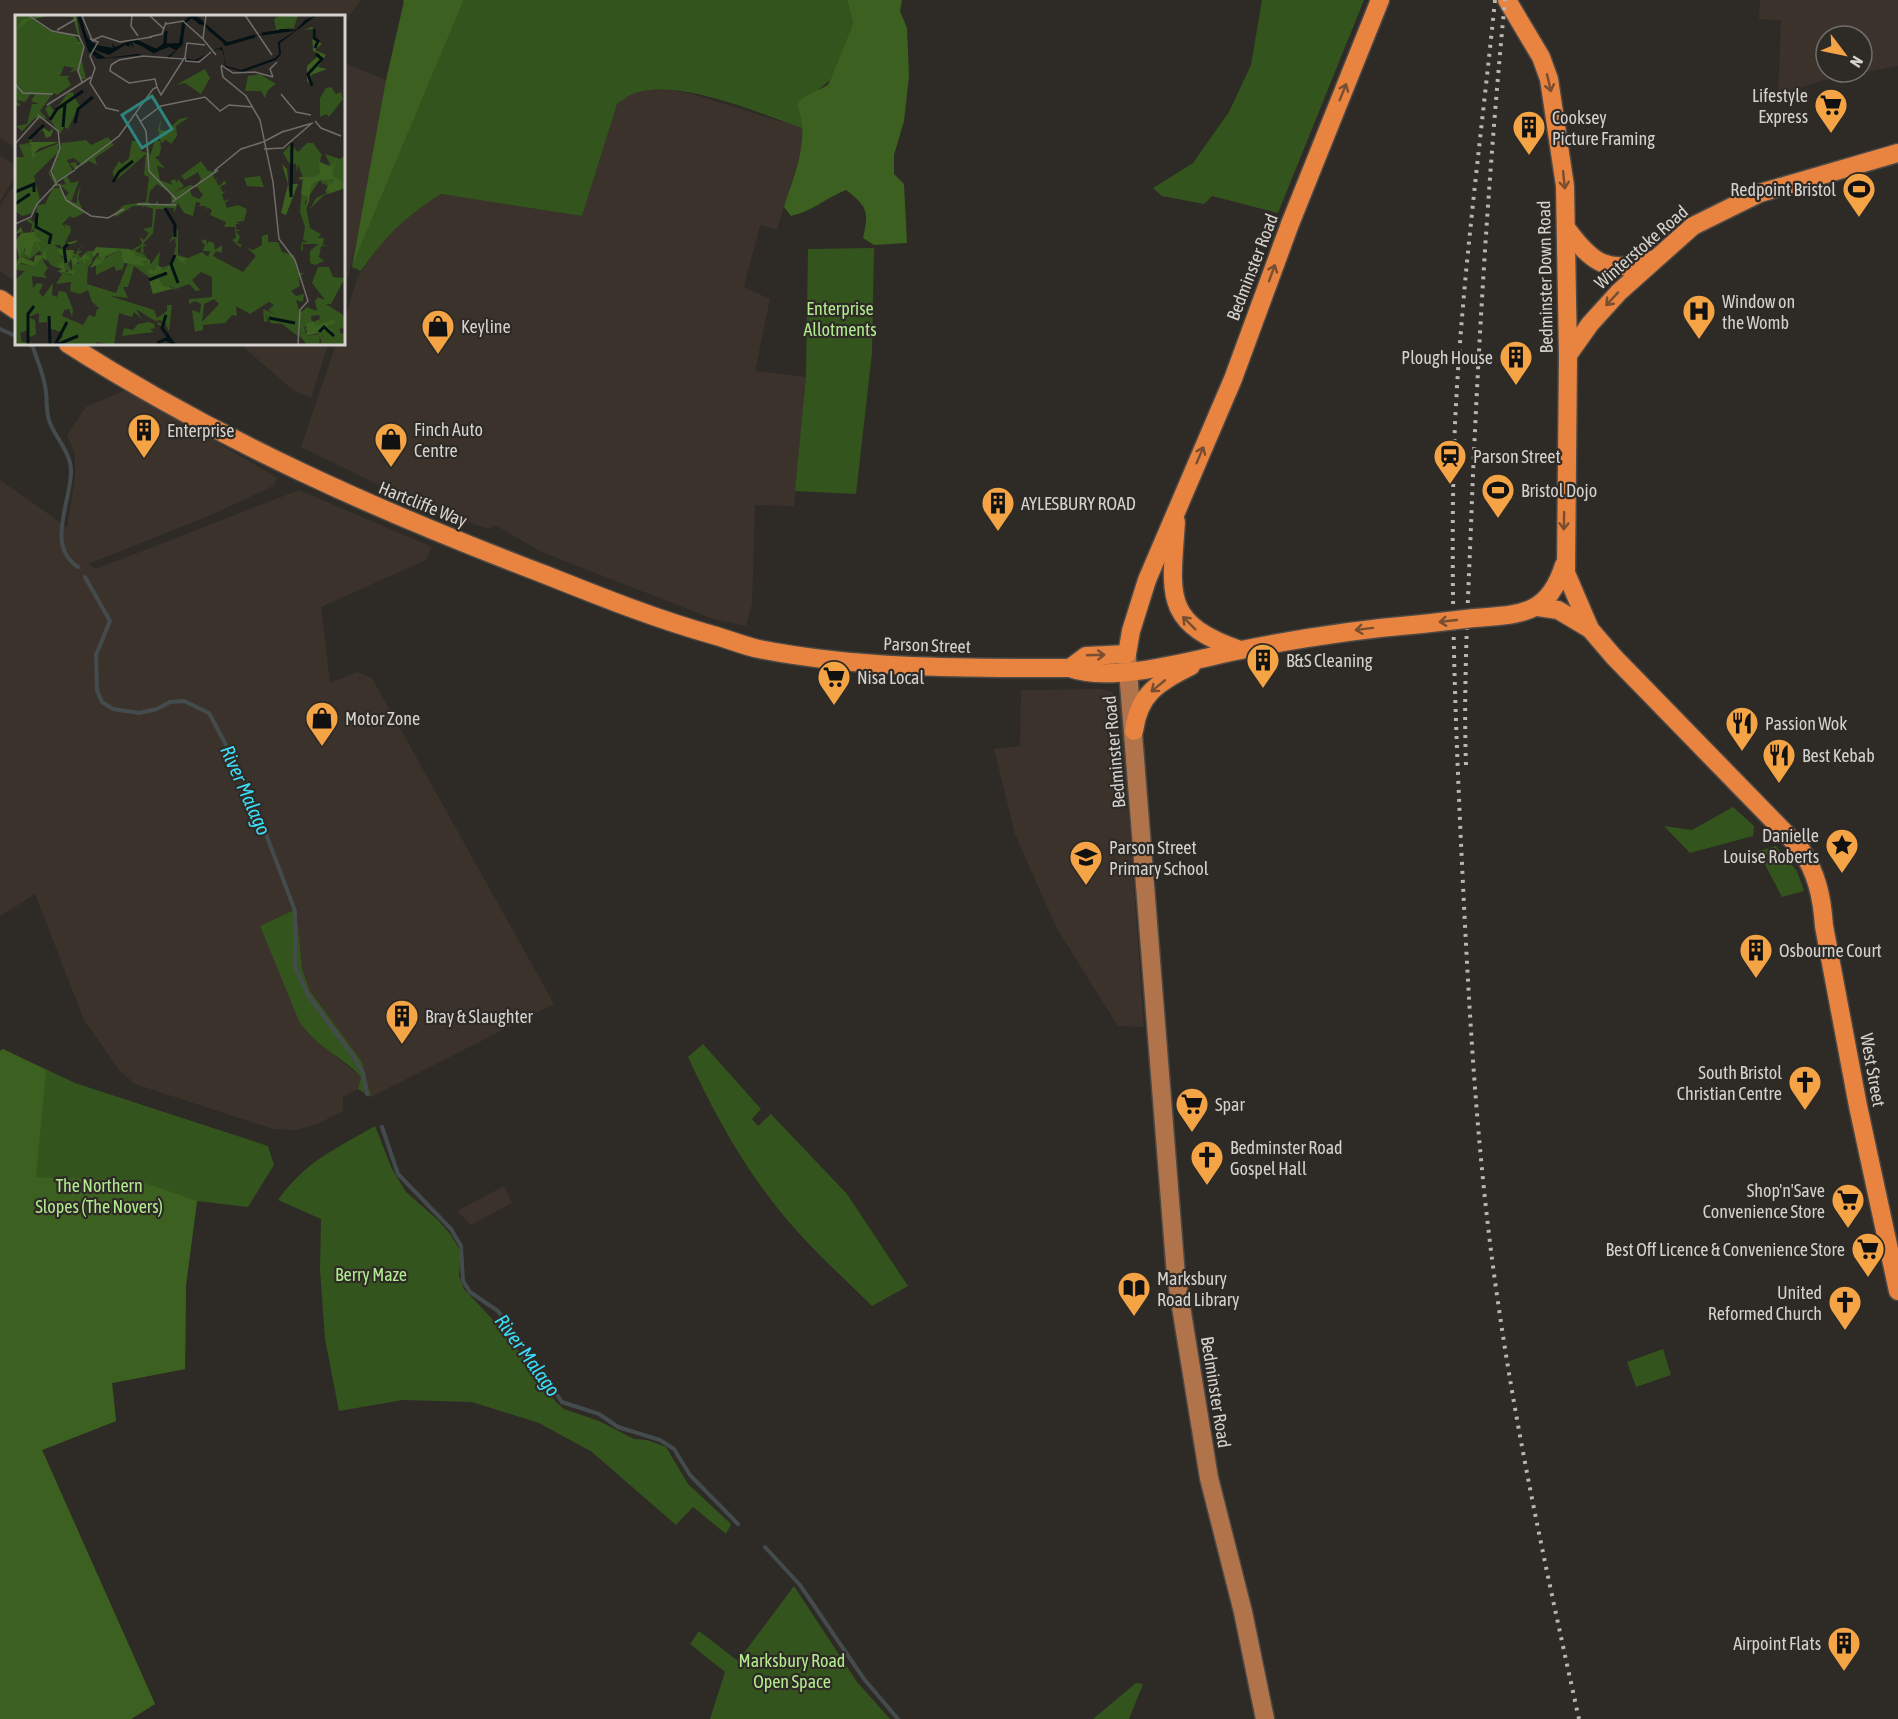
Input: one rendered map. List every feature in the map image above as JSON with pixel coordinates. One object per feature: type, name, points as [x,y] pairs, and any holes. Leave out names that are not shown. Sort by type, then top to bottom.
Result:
[{"type":"highway","name":"Bedminster Road","points":[[1128,662],[1131,631],[1147,580],[1233,379],[1290,224],[1380,0]]},
{"type":"highway","name":"Bedminster Down Road","points":[[1507,0],[1530,37],[1549,79],[1558,131],[1567,229],[1565,310],[1568,355],[1564,565]]},
{"type":"highway","name":"Winterstoke Road","points":[[1568,355],[1590,324],[1654,259],[1693,226],[1756,194],[1898,153]]},
{"type":"highway","points":[[1567,229],[1582,249],[1595,261],[1603,264],[1620,268],[1654,259]]},
{"type":"highway","points":[[0,299],[15,309]]},
{"type":"highway","name":"Hartcliffe Way","points":[[70,345],[129,383],[267,458],[415,524],[606,599],[702,632],[783,653]]},
{"type":"highway","points":[[1177,508],[1174,599],[1181,615],[1192,628],[1204,636],[1240,650]]},
{"type":"highway","points":[[1538,607],[1554,590],[1564,565]]},
{"type":"highway","name":"West Street","points":[[1564,565],[1590,628],[1626,671],[1784,833],[1824,926],[1858,1106],[1898,1291]]},
{"type":"highway","points":[[1147,580],[1174,599]]},
{"type":"highway","name":"West Street","points":[[1538,607],[1558,610],[1590,628]]},
{"type":"highway","name":"Parson Street","points":[[783,653],[859,663],[966,668],[1070,668],[1086,656],[1128,662],[1204,659],[1240,650],[1342,632],[1520,614],[1538,607]]},
{"type":"highway","points":[[1134,731],[1139,707],[1153,690],[1165,680],[1204,659]]},
{"type":"main road","name":"Bedminster Road","points":[[1128,662],[1176,1276],[1209,1478],[1244,1612],[1265,1719]]},
{"type":"shaded area","points":[[0,0],[361,0],[345,22],[345,15],[15,15],[15,147],[0,138]]},
{"type":"shaded area","points":[[1760,0],[1898,0],[1898,66],[1874,71],[1874,24],[1814,24],[1814,83],[1778,95],[1781,20],[1759,19]]},
{"type":"shaded area","points":[[345,63],[386,80],[369,184],[345,292]]},
{"type":"shaded area","points":[[649,90],[671,90],[696,95],[802,128],[803,145],[777,230],[760,225],[744,287],[770,299],[755,371],[806,377],[794,506],[755,505],[752,604],[746,626],[713,619],[542,552],[495,525],[489,529],[426,508],[301,447],[336,345],[345,345],[345,317],[358,276],[378,247],[411,212],[441,194],[582,216],[617,104],[630,94]]},
{"type":"shaded area","points":[[0,156],[15,164],[15,178],[0,201]]},
{"type":"shaded area","points":[[15,184],[15,281],[0,271],[0,206]]},
{"type":"shaded area","points":[[241,345],[328,345],[311,398],[293,390]]},
{"type":"shaded area","points":[[128,389],[277,478],[273,486],[211,515],[88,564],[96,569],[299,490],[432,547],[426,560],[321,607],[330,683],[357,672],[372,678],[554,1004],[371,1097],[362,1062],[310,991],[302,969],[294,910],[260,926],[305,1031],[361,1077],[358,1089],[343,1097],[343,1111],[317,1124],[297,1130],[273,1129],[135,1084],[120,1071],[84,1020],[35,894],[0,916],[0,480],[67,527],[75,478],[75,454],[67,435],[86,407]]},
{"type":"shaded area","name":"Parson Street Primary School","points":[[1101,689],[1110,691],[1120,699],[1144,1027],[1118,1026],[1056,927],[1015,834],[994,749],[1020,746],[1021,690]]},
{"type":"shaded area","points":[[504,1186],[512,1203],[471,1225],[457,1211]]},
{"type":"green space","points":[[402,0],[464,0],[352,267],[386,80],[404,1]]},
{"type":"green space","points":[[464,0],[847,0],[853,23],[830,80],[817,91],[802,98],[802,128],[741,106],[694,93],[651,90],[632,94],[617,104],[582,216],[441,194],[397,228],[361,271],[352,267]]},
{"type":"green space","points":[[847,0],[902,0],[900,11],[907,28],[909,76],[904,121],[894,155],[894,174],[904,184],[907,243],[874,245],[863,238],[866,222],[865,211],[859,201],[846,190],[807,211],[791,216],[784,207],[802,144],[801,118],[797,105],[802,98],[828,85],[853,23]]},
{"type":"green space","points":[[1262,0],[1364,0],[1278,213],[1212,196],[1204,204],[1162,196],[1153,188],[1193,163],[1229,112],[1251,65]]},
{"type":"green space","name":"Enterprise Allotments","points":[[874,248],[872,353],[856,494],[795,491],[806,376],[808,249]]},
{"type":"green space","points":[[1733,807],[1754,826],[1753,836],[1690,853],[1664,826],[1692,830]]},
{"type":"green space","points":[[1776,846],[1797,871],[1804,891],[1782,897],[1758,851]]},
{"type":"green space","points":[[294,910],[297,918],[302,969],[310,991],[362,1062],[371,1097],[358,1089],[361,1077],[312,1037],[299,1021],[260,926]]},
{"type":"green space","points":[[703,1044],[761,1109],[752,1119],[758,1126],[771,1114],[847,1194],[908,1286],[872,1306],[815,1250],[780,1211],[736,1148],[688,1057]]},
{"type":"green space","name":"The Northern Slopes (The Novers)","points":[[3,1049],[75,1083],[268,1146],[274,1165],[248,1207],[197,1201],[186,1285],[185,1369],[112,1383],[116,1421],[42,1450],[155,1704],[131,1719],[0,1719],[0,1051]]},
{"type":"green space","name":"The Northern Slopes (The Novers)","points":[[3,1049],[46,1070],[36,1177],[142,1182],[197,1201],[186,1285],[185,1369],[112,1383],[116,1421],[42,1450],[155,1704],[131,1719],[0,1719],[0,1051]]},
{"type":"green space","name":"Berry Maze","points":[[375,1126],[392,1169],[406,1192],[438,1220],[451,1235],[461,1252],[459,1276],[464,1289],[509,1337],[556,1402],[564,1409],[599,1421],[634,1439],[647,1440],[666,1447],[688,1484],[731,1524],[726,1534],[693,1507],[676,1525],[592,1452],[539,1423],[472,1402],[403,1400],[339,1411],[325,1339],[320,1269],[321,1219],[278,1200],[311,1165]]},
{"type":"green space","points":[[1663,1349],[1671,1375],[1636,1387],[1627,1362]]},
{"type":"green space","name":"Marksbury Road Open Space","points":[[794,1586],[857,1682],[890,1719],[710,1719],[725,1672],[690,1644],[699,1631],[738,1661]]},
{"type":"green space","points":[[1136,1683],[1143,1684],[1129,1719],[1093,1719]]},
{"type":"waterway","name":"River Malago","points":[[0,329],[15,336]]},
{"type":"waterway","name":"River Malago","points":[[30,345],[33,347],[43,376],[48,419],[67,453],[71,466],[61,536],[68,558],[78,567]]},
{"type":"waterway","name":"River Malago","points":[[85,577],[110,621],[96,655],[97,690],[102,702],[113,709],[139,713],[157,709],[170,702],[184,701],[209,713],[248,786],[295,911],[295,967],[308,995],[363,1073],[367,1094]]},
{"type":"waterway","name":"River Malago","points":[[382,1127],[398,1174],[451,1229],[461,1246],[463,1281],[470,1292],[498,1311],[562,1402],[599,1414],[618,1427],[660,1440],[674,1449],[690,1475],[738,1524]]},
{"type":"waterway","name":"River Malago","points":[[765,1547],[800,1585],[864,1679],[898,1719]]},
{"type":"railway","points":[[1495,0],[1465,281],[1454,450],[1453,613],[1463,885],[1480,1151],[1499,1309],[1525,1464],[1579,1719]]},
{"type":"railway","points":[[1466,765],[1467,632],[1478,373],[1489,186],[1505,0]]},
{"type":"place","name":"Lifestyle Express","points":[[1831,134]]},
{"type":"place","name":"Cooksey Picture Framing","points":[[1529,156]]},
{"type":"place","name":"Redpoint Bristol","points":[[1859,218]]},
{"type":"place","name":"Window on the Womb","points":[[1699,340]]},
{"type":"place","name":"Keyline","points":[[438,355]]},
{"type":"place","name":"Plough House","points":[[1516,386]]},
{"type":"place","name":"Enterprise","points":[[144,459]]},
{"type":"place","name":"Finch Auto Centre","points":[[391,468]]},
{"type":"place","name":"Parson Street","points":[[1450,485]]},
{"type":"place","name":"Bristol Dojo","points":[[1498,519]]},
{"type":"place","name":"AYLESBURY ROAD","points":[[998,532]]},
{"type":"place","name":"B&S Cleaning","points":[[1263,689]]},
{"type":"place","name":"Nisa Local","points":[[834,706]]},
{"type":"place","name":"Motor Zone","points":[[322,747]]},
{"type":"place","name":"Passion Wok","points":[[1742,752]]},
{"type":"place","name":"Best Kebab","points":[[1779,784]]},
{"type":"place","name":"Danielle Louise Roberts","points":[[1842,874]]},
{"type":"place","name":"Parson Street Primary School","points":[[1086,886]]},
{"type":"place","name":"Osbourne Court","points":[[1756,979]]},
{"type":"place","name":"Bray & Slaughter","points":[[402,1045]]},
{"type":"place","name":"South Bristol Christian Centre","points":[[1805,1111]]},
{"type":"place","name":"Spar","points":[[1192,1133]]},
{"type":"place","name":"Bedminster Road Gospel Hall","points":[[1207,1186]]},
{"type":"place","name":"Shop'n'Save Convenience Store","points":[[1848,1229]]},
{"type":"place","name":"Best Off Licence & Convenience Store","points":[[1868,1278]]},
{"type":"place","name":"Marksbury Road Library","points":[[1134,1317]]},
{"type":"place","name":"United Reformed Church","points":[[1845,1331]]},
{"type":"place","name":"Airpoint Flats","points":[[1844,1672]]}]
